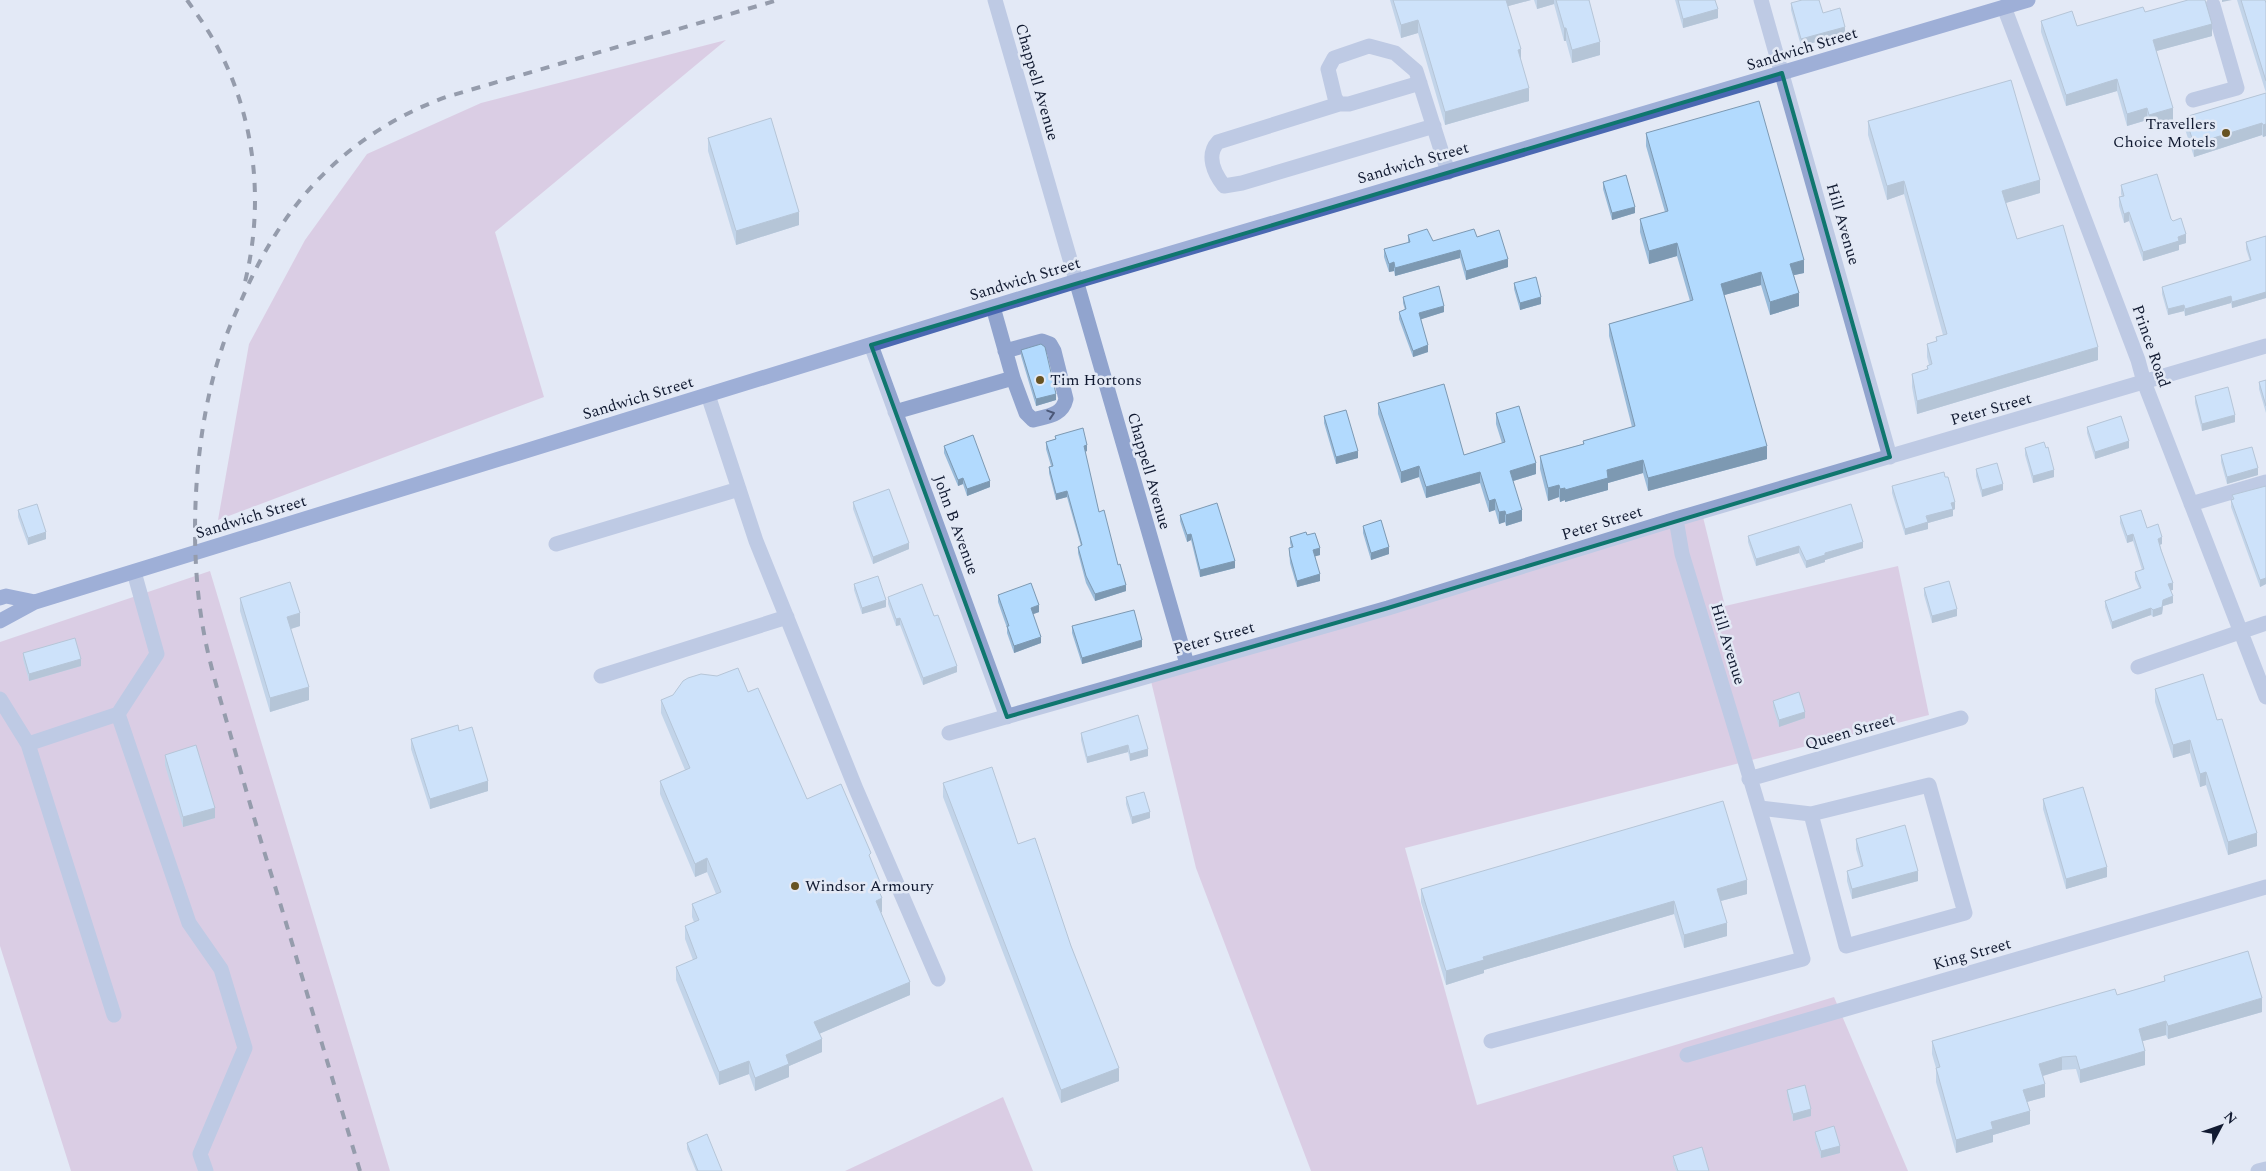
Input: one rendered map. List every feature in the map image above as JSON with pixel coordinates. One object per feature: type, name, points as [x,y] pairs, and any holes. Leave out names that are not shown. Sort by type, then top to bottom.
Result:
[{"type":"main road","name":"Sandwich Street","points":[[0,621],[35,602],[1077,281],[2028,0]]},
{"type":"main road","points":[[0,598],[6,596],[35,602]]},
{"type":"street","name":"Chappell Avenue","points":[[995,0],[1187,664]]},
{"type":"street","name":"Hill Avenue","points":[[1761,0],[1890,457]]},
{"type":"street","points":[[2193,100],[2237,88],[2213,5]]},
{"type":"street","name":"Prince Road","points":[[2004,7],[2138,360],[2144,382],[2266,697]]},
{"type":"street","points":[[1339,104],[1334,98],[1328,69],[1334,58],[1370,46],[1395,54],[1416,71],[1448,172]]},
{"type":"street","points":[[1420,83],[1350,104],[1339,104],[1218,142],[1214,147],[1211,159],[1218,178],[1224,186],[1242,183],[1434,126]]},
{"type":"street","points":[[993,307],[1013,378],[1026,414],[1033,420],[1058,413],[1064,407],[1066,399],[1054,351],[1050,344],[1042,342],[1006,351]]},
{"type":"street","name":"John B Avenue","points":[[871,345],[1007,717]]},
{"type":"street","name":"Peter Street","points":[[948,733],[1396,606],[1676,519],[2266,346]]},
{"type":"street","points":[[896,412],[1013,378]]},
{"type":"street","points":[[708,395],[756,541],[856,789],[938,979]]},
{"type":"street","points":[[2191,504],[2266,482]]},
{"type":"street","points":[[556,544],[739,489]]},
{"type":"street","name":"Hill Avenue","points":[[1491,1041],[1803,959],[1760,808],[1749,779],[1682,554],[1676,519]]},
{"type":"street","points":[[28,744],[118,714],[157,654],[134,572]]},
{"type":"street","points":[[601,676],[787,617]]},
{"type":"street","points":[[2138,667],[2266,623]]},
{"type":"street","points":[[0,699],[28,744],[114,1015]]},
{"type":"street","points":[[118,714],[189,923],[221,968],[244,1048],[200,1154],[206,1171]]},
{"type":"street","name":"Queen Street","points":[[1749,779],[1961,718]]},
{"type":"street","points":[[1760,808],[1811,814],[1930,785],[1965,913],[1846,946],[1811,814]]},
{"type":"street","name":"King Street","points":[[1687,1055],[2266,887]]},
{"type":"street","points":[[2258,1171],[2266,1168]]},
{"type":"highlighted area","points":[[1782,73],[1890,457],[1388,608],[1007,717],[871,345]]},
{"type":"shaded area","points":[[726,40],[495,232],[544,397],[218,520],[249,344],[305,240],[367,154],[481,103]]},
{"type":"shaded area","points":[[1703,517],[1725,606],[1898,566],[1929,715],[1405,848],[1477,1105],[1834,997],[1908,1171],[1311,1171],[1196,868],[1150,677]]},
{"type":"shaded area","points":[[210,571],[390,1171],[71,1171],[0,946],[0,642]]},
{"type":"shaded area","points":[[1003,1097],[1033,1171],[845,1171]]},
{"type":"building","points":[[1393,0],[1506,0],[1521,49],[1518,50],[1529,88],[1445,112],[1418,20],[1401,25]]},
{"type":"building","points":[[1556,0],[1589,0],[1600,42],[1572,50]]},
{"type":"building","points":[[1678,0],[1715,0],[1718,9],[1683,19]]},
{"type":"building","points":[[1802,0],[1819,0],[1823,13],[1840,8],[1845,27],[1801,39],[1791,3]]},
{"type":"building","points":[[2188,0],[2205,0],[2212,24],[2153,40],[2173,108],[2149,115],[2147,108],[2127,114],[2117,79],[2066,95],[2041,21],[2072,11],[2077,26],[2143,7],[2145,12]]},
{"type":"building","points":[[2241,0],[2265,0],[2266,3],[2266,81]]},
{"type":"building","points":[[2011,80],[2040,180],[2002,191],[2017,239],[2063,225],[2098,347],[1917,401],[1912,374],[1928,369],[1927,366],[1932,364],[1927,344],[1937,341],[1936,337],[1947,334],[1904,181],[1887,186],[1868,121]]},
{"type":"building","points":[[2266,93],[2266,124],[2263,125],[2262,123],[2194,144],[2185,117]]},
{"type":"building","points":[[1759,101],[1804,260],[1790,264],[1799,293],[1770,302],[1761,272],[1721,284],[1767,446],[1648,478],[1643,460],[1607,470],[1608,478],[1565,490],[1565,488],[1560,489],[1559,485],[1548,488],[1540,456],[1584,444],[1583,441],[1635,426],[1609,324],[1693,300],[1677,243],[1649,251],[1640,219],[1668,211],[1646,133]]},
{"type":"building","points":[[771,118],[799,212],[736,231],[708,138]]},
{"type":"building","points":[[2157,174],[2171,219],[2173,221],[2181,218],[2186,234],[2178,237],[2179,241],[2143,252],[2129,212],[2124,214],[2119,197],[2124,196],[2121,185]]},
{"type":"building","points":[[1626,175],[1635,207],[1612,213],[1603,182]]},
{"type":"building","points":[[1427,229],[1433,241],[1474,229],[1477,237],[1499,230],[1508,259],[1466,271],[1460,250],[1395,268],[1394,262],[1389,264],[1384,249],[1410,242],[1408,235]]},
{"type":"building","points":[[2266,236],[2266,292],[2232,302],[2231,296],[2185,309],[2184,305],[2168,309],[2162,287],[2251,260],[2246,242]]},
{"type":"building","points":[[1536,277],[1541,297],[1520,303],[1514,283]]},
{"type":"building","points":[[1439,286],[1444,306],[1419,313],[1428,345],[1413,351],[1399,312],[1406,309],[1403,297]]},
{"type":"building","points":[[1041,344],[1045,347],[1056,394],[1036,399],[1021,350]]},
{"type":"building","points":[[2266,380],[2266,406],[2259,382]]},
{"type":"building","points":[[1444,384],[1464,455],[1505,442],[1496,413],[1519,406],[1536,463],[1510,471],[1522,510],[1506,515],[1505,511],[1499,512],[1495,499],[1489,501],[1480,472],[1426,487],[1419,466],[1401,472],[1378,403]]},
{"type":"building","points":[[2228,387],[2235,415],[2202,424],[2195,396]]},
{"type":"building","points":[[1346,410],[1358,451],[1336,457],[1324,416]]},
{"type":"building","points":[[2121,416],[2129,441],[2095,452],[2087,427]]},
{"type":"building","points":[[1083,428],[1087,445],[1084,446],[1099,512],[1104,510],[1118,565],[1120,564],[1126,585],[1095,594],[1086,576],[1078,547],[1082,545],[1067,491],[1056,494],[1049,467],[1053,466],[1046,442],[1056,439],[1055,436]]},
{"type":"building","points":[[973,435],[990,481],[967,489],[963,478],[958,480],[944,446]]},
{"type":"building","points":[[2044,442],[2046,448],[2048,447],[2054,470],[2033,476],[2025,448]]},
{"type":"building","points":[[2252,447],[2258,468],[2227,477],[2221,455]]},
{"type":"building","points":[[1997,463],[2003,484],[1982,490],[1976,469]]},
{"type":"building","points":[[1944,472],[1945,477],[1948,477],[1955,502],[1951,503],[1953,509],[1926,516],[1928,522],[1905,529],[1892,486]]},
{"type":"building","points":[[2266,486],[2266,578],[2260,580],[2231,500],[2234,499],[2232,495]]},
{"type":"building","points":[[889,489],[909,543],[873,557],[853,502]]},
{"type":"building","points":[[1217,503],[1235,561],[1200,570],[1191,534],[1187,535],[1180,515]]},
{"type":"building","points":[[37,504],[46,532],[28,538],[18,510]]},
{"type":"building","points":[[1851,504],[1863,542],[1825,553],[1825,555],[1806,561],[1799,546],[1756,559],[1748,536]]},
{"type":"building","points":[[2141,510],[2147,528],[2158,524],[2162,537],[2158,539],[2173,583],[2168,584],[2173,596],[2163,600],[2162,607],[2153,610],[2151,608],[2112,622],[2105,601],[2141,588],[2135,572],[2144,569],[2133,534],[2127,536],[2120,516]]},
{"type":"building","points":[[1381,520],[1389,547],[1371,553],[1363,526]]},
{"type":"building","points":[[1306,532],[1307,535],[1315,533],[1320,548],[1313,550],[1320,574],[1297,581],[1290,556],[1289,548],[1293,547],[1290,537]]},
{"type":"building","points":[[878,576],[886,600],[862,608],[854,584]]},
{"type":"building","points":[[1949,581],[1957,609],[1932,616],[1924,588]]},
{"type":"building","points":[[290,582],[300,613],[287,617],[309,687],[270,698],[240,598]]},
{"type":"building","points":[[1031,583],[1039,605],[1031,608],[1041,637],[1014,646],[998,595]]},
{"type":"building","points":[[922,584],[934,616],[938,615],[957,666],[923,678],[900,618],[896,619],[888,597]]},
{"type":"building","points":[[1134,610],[1142,640],[1082,658],[1072,626]]},
{"type":"building","points":[[75,638],[81,659],[29,674],[23,653]]},
{"type":"building","name":"Windsor Armoury","points":[[738,668],[748,692],[758,688],[807,799],[841,784],[871,853],[869,855],[880,882],[876,884],[882,898],[876,901],[910,982],[814,1022],[822,1039],[786,1055],[789,1064],[755,1078],[749,1061],[719,1072],[676,967],[697,958],[685,926],[699,920],[692,904],[721,892],[707,858],[695,864],[660,781],[690,768],[661,700],[673,695],[683,681],[688,678],[701,674],[717,676]]},
{"type":"building","points":[[2203,674],[2217,720],[2222,719],[2257,833],[2228,842],[2206,772],[2200,774],[2190,740],[2173,745],[2155,689]]},
{"type":"building","points":[[1799,692],[1805,712],[1779,720],[1773,701]]},
{"type":"building","points":[[1138,715],[1148,749],[1130,754],[1128,745],[1087,757],[1081,733]]},
{"type":"building","points":[[458,725],[459,731],[472,727],[488,781],[430,799],[411,739]]},
{"type":"building","points":[[196,745],[215,808],[183,817],[165,755]]},
{"type":"building","points":[[992,767],[1018,844],[1035,838],[1071,946],[1119,1068],[1061,1090],[943,783]]},
{"type":"building","points":[[2083,787],[2107,867],[2066,879],[2043,799]]},
{"type":"building","points":[[1144,792],[1150,812],[1132,817],[1126,797]]},
{"type":"building","points":[[1723,801],[1747,880],[1717,889],[1727,923],[1684,935],[1674,901],[1483,957],[1484,960],[1446,971],[1421,889]]},
{"type":"building","points":[[1905,825],[1918,871],[1852,889],[1847,871],[1863,866],[1856,839]]},
{"type":"building","points":[[2248,951],[2262,998],[2168,1026],[2166,1021],[2139,1029],[2145,1051],[2080,1070],[2076,1056],[2062,1057],[2039,1064],[2045,1084],[2023,1090],[2030,1111],[1991,1122],[1993,1129],[1956,1140],[1936,1068],[1940,1067],[1932,1041],[2115,989],[2117,995],[2165,981],[2164,976]]},
{"type":"building","points":[[1805,1085],[1811,1109],[1793,1114],[1787,1090]]},
{"type":"building","points":[[1834,1126],[1840,1146],[1821,1151],[1815,1132]]},
{"type":"building","points":[[707,1134],[722,1171],[698,1171],[687,1143]]},
{"type":"building","points":[[1702,1147],[1709,1171],[1678,1171],[1673,1156]]},
{"type":"railway","points":[[187,0],[220,52],[242,107],[249,136],[255,194],[251,253],[245,282]]},
{"type":"railway","points":[[360,1171],[251,808],[208,654],[203,628],[198,595],[196,560],[196,487],[205,414],[224,341],[261,258],[280,227],[324,173],[379,130],[411,112],[446,97],[778,0]]},
{"type":"place","name":"Travellers Choice Motels","points":[[2226,133]]},
{"type":"place","name":"Tim Hortons","points":[[1040,380]]},
{"type":"place","name":"Windsor Armoury","points":[[795,886]]}]
